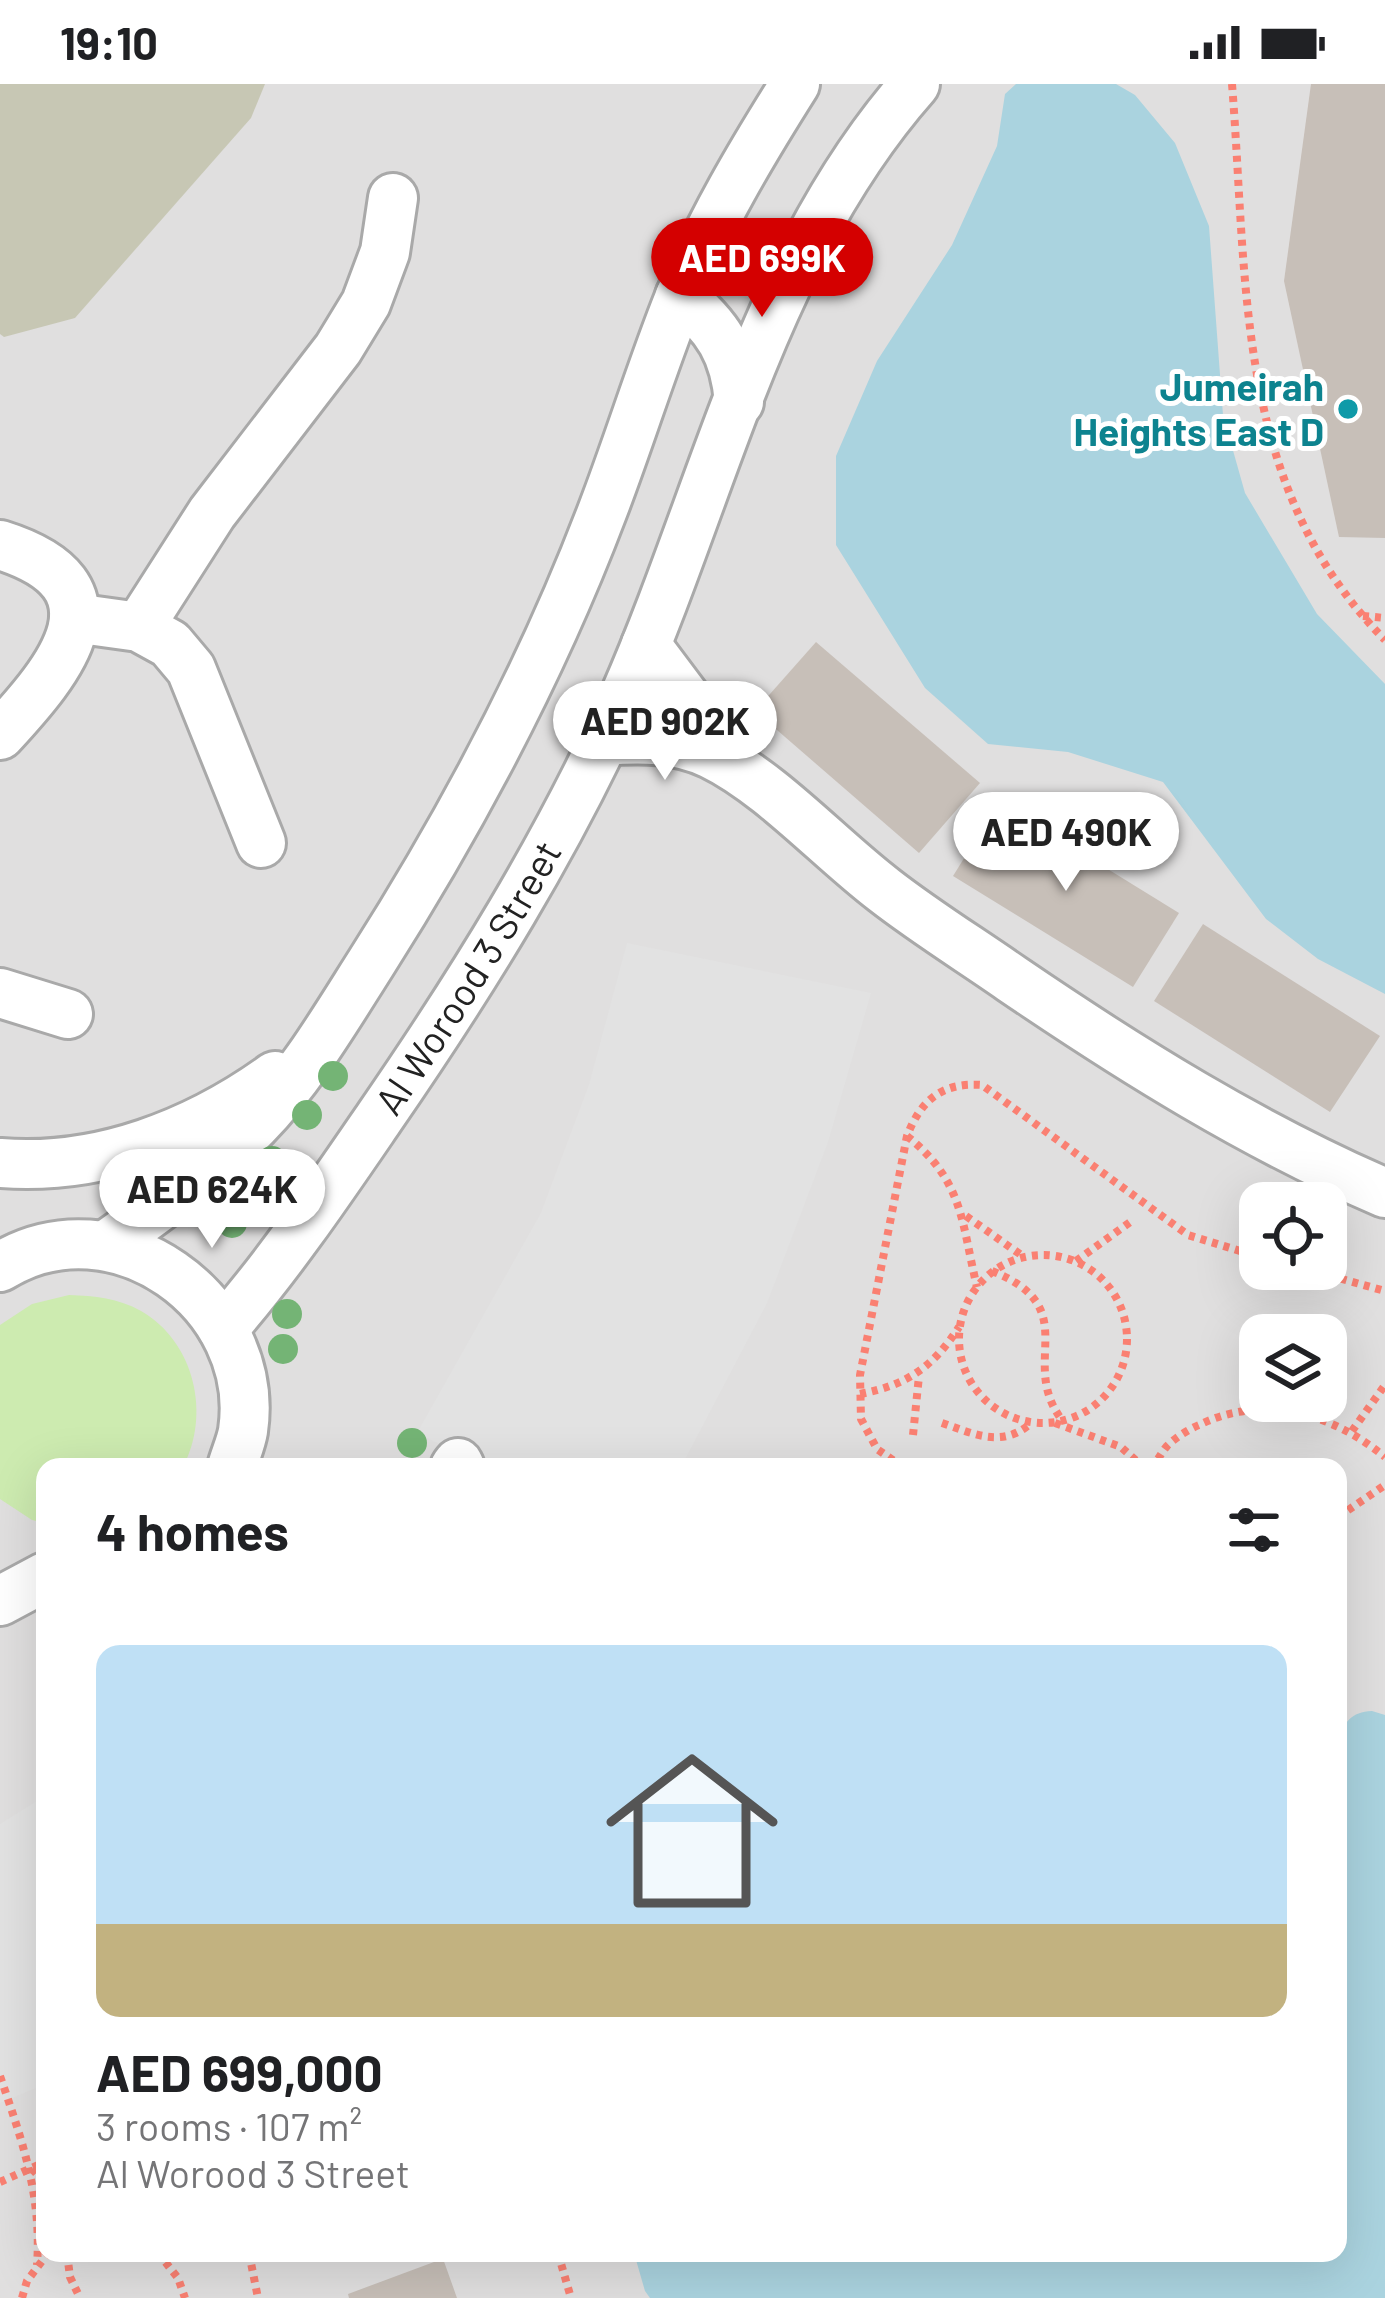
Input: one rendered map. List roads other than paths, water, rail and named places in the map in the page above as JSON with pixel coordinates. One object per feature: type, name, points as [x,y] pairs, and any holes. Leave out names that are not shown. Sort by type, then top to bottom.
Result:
[{"type":"street","points":[[108,1244],[187,1188],[259,1122],[318,1045],[449,835],[506,730],[602,513],[680,296],[721,212],[795,84]]},
{"type":"street","name":"Al Worood 3 Street","points":[[223,1329],[311,1220],[490,952],[550,848],[646,645],[769,321],[808,242],[910,90]]},
{"type":"street","points":[[139,627],[238,476],[338,349],[366,303],[385,252],[394,198]]},
{"type":"street","points":[[680,296],[709,318],[726,343],[736,371],[739,402]]},
{"type":"street","points":[[0,545],[47,565],[68,588],[74,618],[68,648],[49,682],[0,735]]},
{"type":"street","points":[[74,618],[139,627],[170,644],[191,669],[261,843]]},
{"type":"street","points":[[646,645],[739,769]]},
{"type":"street","points":[[604,741],[675,742],[708,752],[739,769],[885,891],[1052,1006],[1233,1118],[1385,1193]]},
{"type":"street","points":[[0,993],[68,1013]]},
{"type":"street","points":[[0,1163],[79,1160],[137,1147],[192,1126],[244,1098],[318,1045]]},
{"type":"street","points":[[5,1257],[62,1245],[108,1244],[156,1263],[195,1291],[223,1329],[242,1379],[241,1455]]},
{"type":"street","points":[[0,1551],[36,1565]]},
{"type":"street","points":[[0,1600],[36,1582]]},
{"type":"water","points":[[1016,84],[1116,84],[1135,95],[1175,143],[1209,226],[1223,415],[1245,493],[1317,614],[1385,684],[1385,994],[1318,959],[1266,919],[1163,782],[1068,752],[988,744],[925,688],[836,545],[836,456],[877,361],[952,245],[997,146],[1005,94]]},
{"type":"water","points":[[1359,1713],[1385,1715],[1385,2298],[650,2298],[637,2262],[1347,2262],[1347,1722]]},
{"type":"place","name":"Jumeirah Heights East D","points":[[1348,409]]}]
